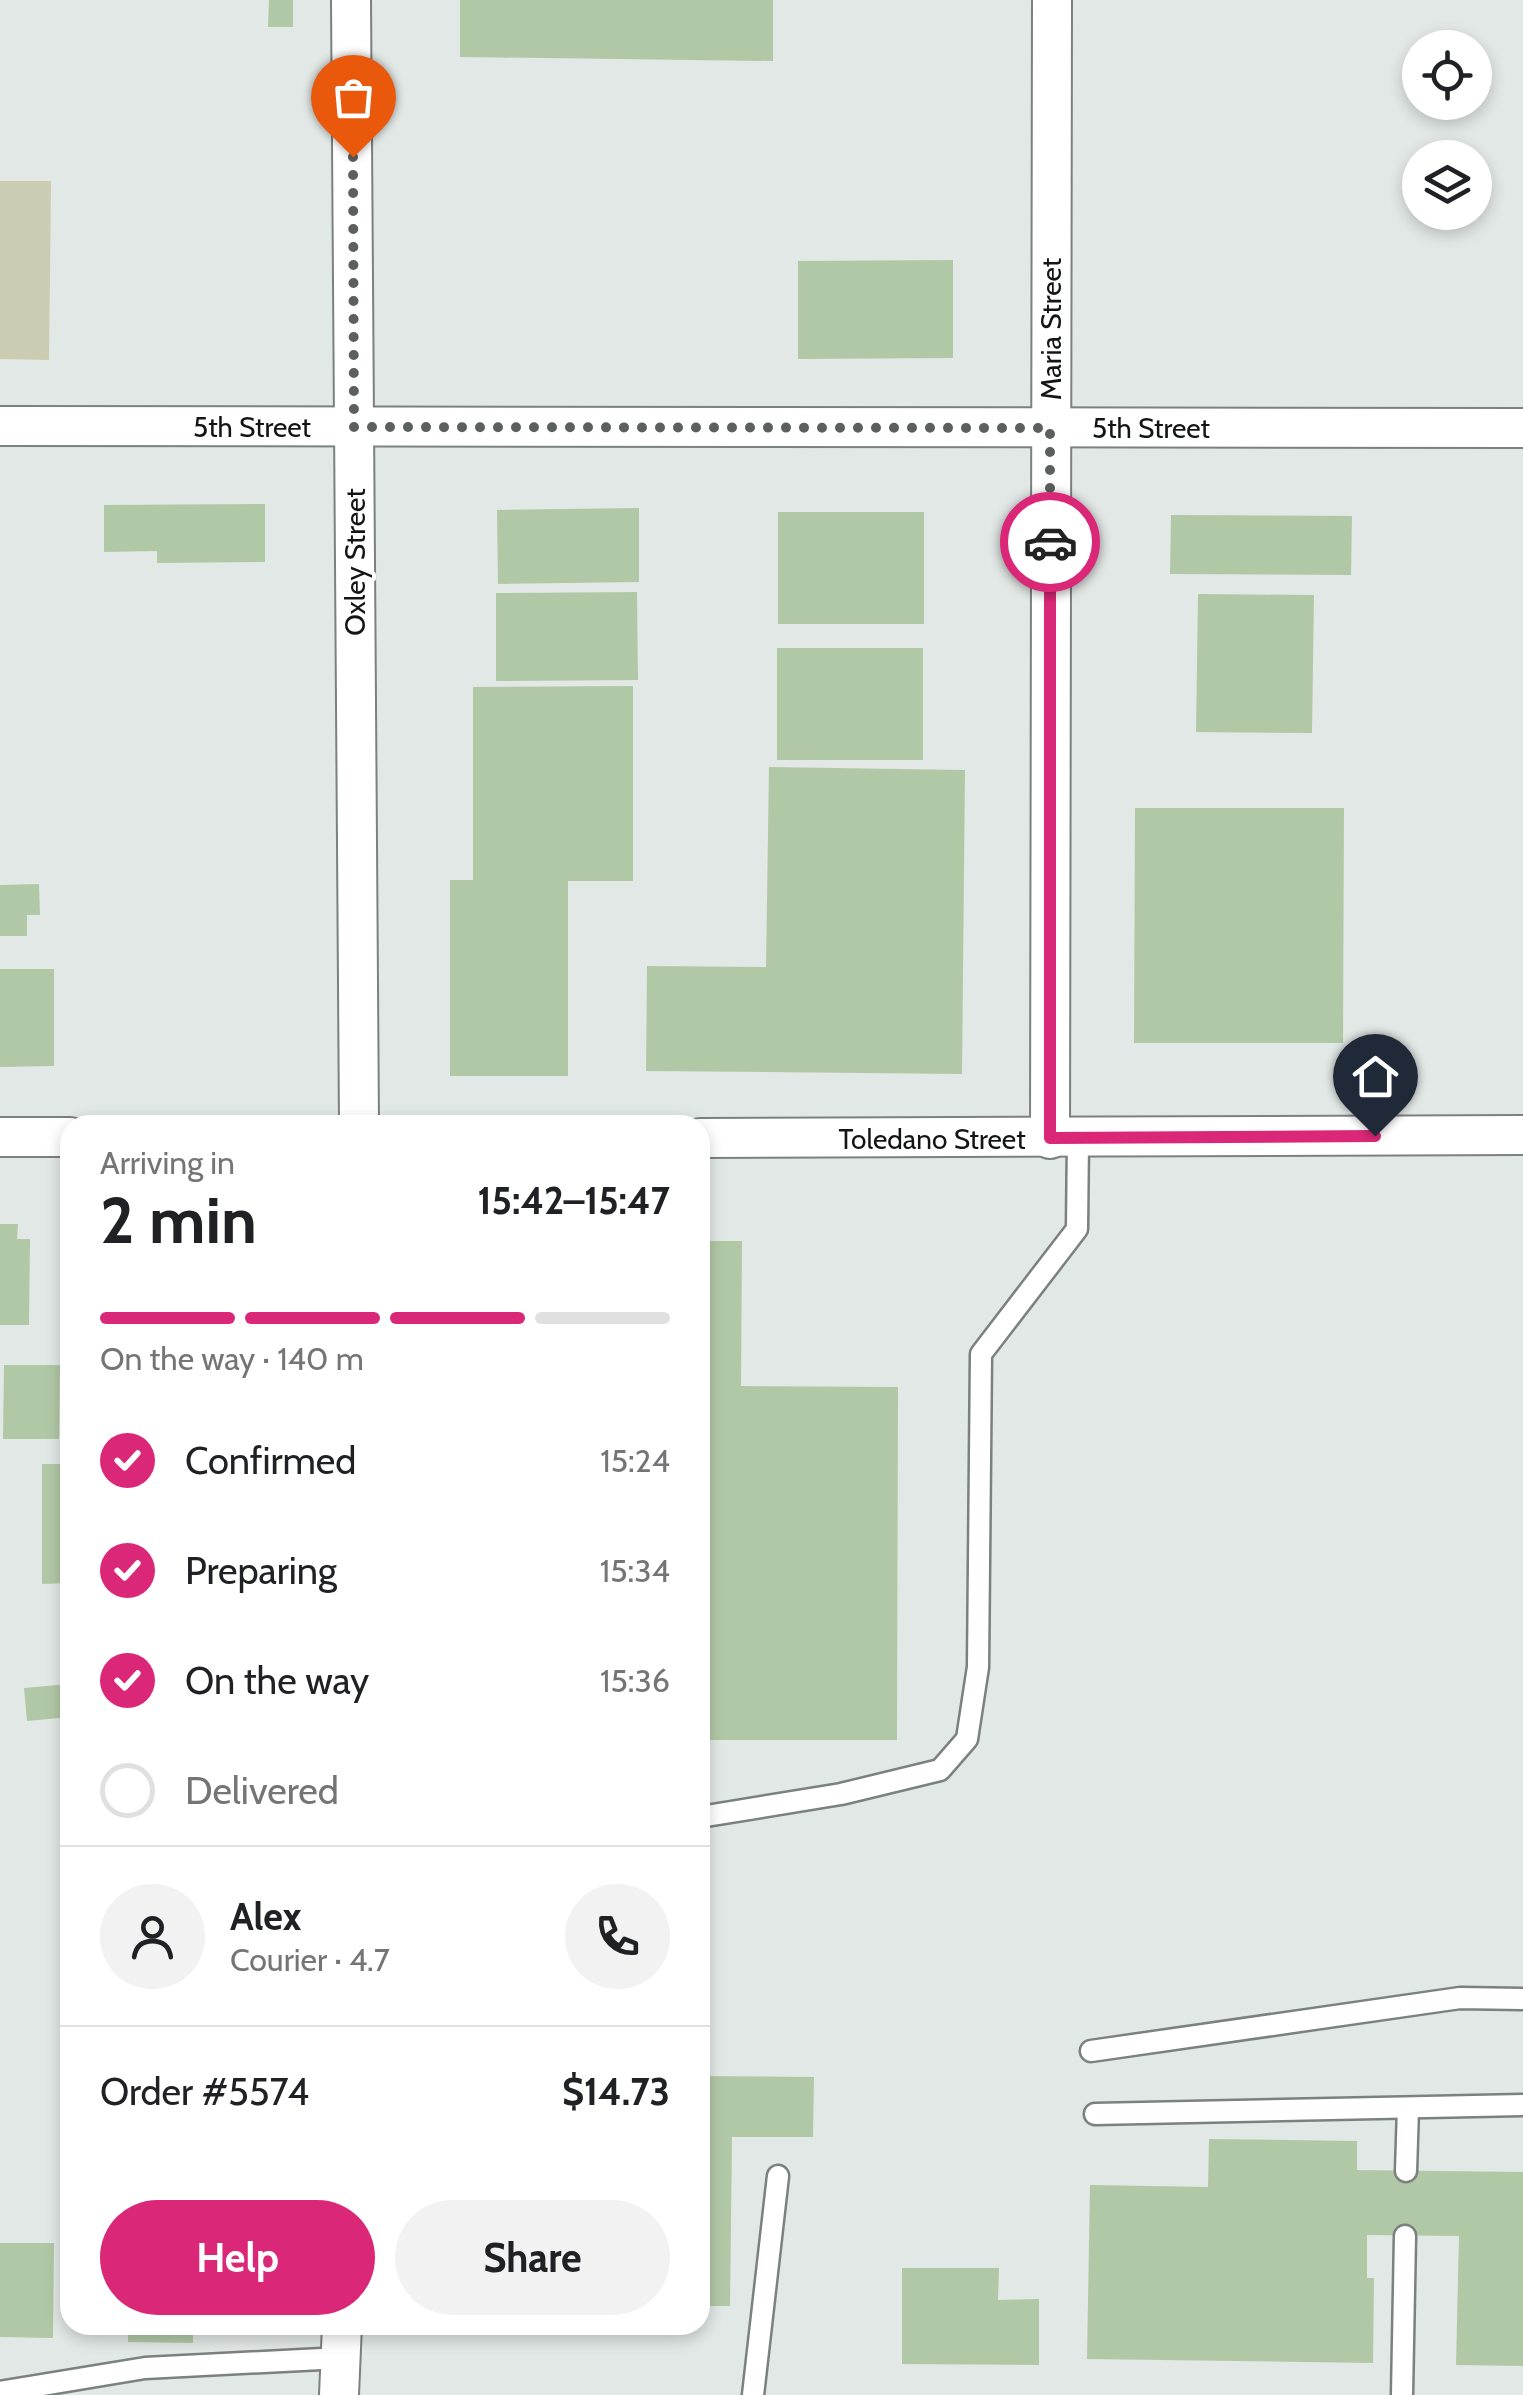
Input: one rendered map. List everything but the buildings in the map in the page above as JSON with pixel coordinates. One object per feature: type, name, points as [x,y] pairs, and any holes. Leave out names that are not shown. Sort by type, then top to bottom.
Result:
[{"type":"street","name":"Oxley Street","points":[[352,0],[359,1115]]},
{"type":"street","name":"Maria Street","points":[[1052,0],[1050,428],[1064,1138]]},
{"type":"street","name":"5th Street","points":[[0,426],[1523,428]]},
{"type":"street","name":"Toledano Street","points":[[710,1138],[1523,1136]]},
{"type":"street","points":[[0,1137],[60,1137]]},
{"type":"lane","points":[[710,1815],[841,1794],[940,1770],[967,1738],[978,1667],[980,1354],[1077,1229],[1064,1138]]},
{"type":"lane","points":[[1092,2051],[1460,1998],[1523,1999]]},
{"type":"lane","points":[[1095,2114],[1523,2105]]},
{"type":"lane","points":[[1406,2171],[1408,2108]]},
{"type":"lane","points":[[753,2395],[778,2176]]},
{"type":"lane","points":[[1402,2395],[1405,2236]]},
{"type":"lane","points":[[0,2392],[145,2368],[341,2359]]},
{"type":"green space","points":[[0,181],[51,181],[49,360],[0,359]]},
{"type":"way so far","points":[[353,157],[354,427],[1050,428],[1050,542]]},
{"type":"route","points":[[1050,542],[1050,1138],[1375,1136]]}]
